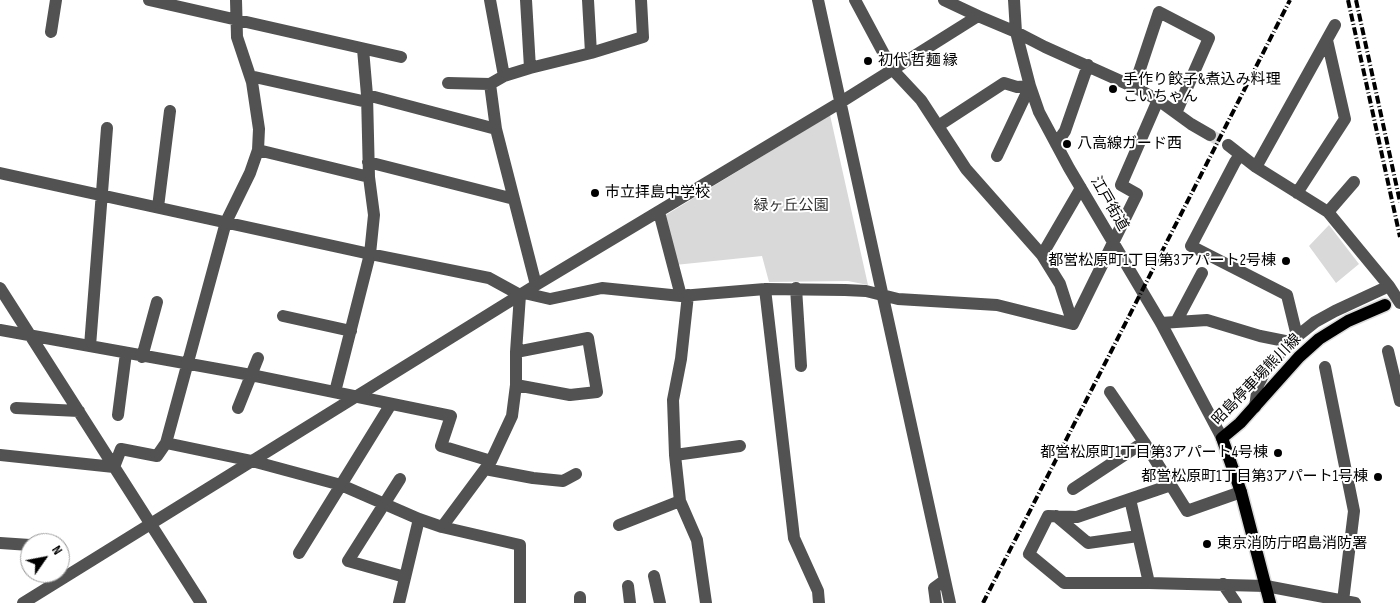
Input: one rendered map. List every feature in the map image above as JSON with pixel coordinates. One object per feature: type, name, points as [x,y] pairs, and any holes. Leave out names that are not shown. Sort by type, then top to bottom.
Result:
[{"type":"main road","name":"昭島停車場熊川線","points":[[1270,603],[1241,492],[1222,438],[1254,407],[1298,357],[1319,339],[1348,321],[1385,305]]},
{"type":"street","points":[[51,32],[56,0]]},
{"type":"street","points":[[149,0],[401,57]]},
{"type":"street","points":[[114,467],[121,449],[157,456],[166,443],[226,222],[250,173],[258,150],[259,129],[250,76],[237,37],[236,0]]},
{"type":"street","points":[[490,0],[504,76]]},
{"type":"street","points":[[526,0],[530,68]]},
{"type":"street","points":[[588,0],[591,53]]},
{"type":"street","points":[[448,83],[490,84],[504,76],[530,68],[591,53],[644,37],[641,0]]},
{"type":"street","points":[[818,0],[950,603]]},
{"type":"street","points":[[855,0],[892,69],[921,100],[966,169],[1042,255],[1060,284],[1073,324]]},
{"type":"street","points":[[944,0],[1134,87],[1158,100],[1210,135]]},
{"type":"street","name":"江戸街道","points":[[1014,0],[1016,32],[1039,112],[1112,242],[1161,323],[1222,438]]},
{"type":"street","points":[[1134,87],[1159,12],[1209,38],[1176,113]]},
{"type":"street","points":[[23,603],[536,285],[841,102],[978,16]]},
{"type":"street","points":[[1256,166],[1335,25]]},
{"type":"street","points":[[1297,193],[1345,119],[1327,40]]},
{"type":"street","points":[[335,392],[370,254],[374,215],[368,162],[367,98],[363,49]]},
{"type":"street","points":[[1056,144],[1065,131],[1088,65]]},
{"type":"street","points":[[250,76],[367,98],[496,129]]},
{"type":"street","points":[[938,126],[1004,83],[1017,87],[1030,86]]},
{"type":"street","points":[[490,84],[496,129],[536,285]]},
{"type":"street","points":[[997,156],[1030,86]]},
{"type":"street","points":[[1073,324],[1137,194],[1121,185],[1158,100]]},
{"type":"street","points":[[158,207],[170,111]]},
{"type":"street","points":[[90,346],[107,128]]},
{"type":"street","points":[[1228,145],[1256,166],[1328,212],[1389,286],[1400,303]]},
{"type":"street","points":[[258,150],[369,177]]},
{"type":"street","points":[[1240,155],[1191,246],[1287,294],[1293,339]]},
{"type":"street","points":[[368,162],[514,198]]},
{"type":"street","points":[[0,173],[370,254],[489,278],[522,294],[550,299],[602,288],[684,296],[796,288],[866,291],[898,299],[997,305],[1073,324]]},
{"type":"street","points":[[1328,212],[1354,182]]},
{"type":"street","points":[[1042,255],[1081,188]]},
{"type":"street","points":[[659,212],[684,296],[681,359],[673,400],[676,455],[680,501],[697,540],[706,603]]},
{"type":"street","points":[[1176,322],[1202,273]]},
{"type":"street","points":[[1254,407],[1262,378],[1273,361],[1293,339],[1315,322],[1389,286]]},
{"type":"street","points":[[0,288],[201,603]]},
{"type":"street","points":[[796,288],[801,366]]},
{"type":"street","points":[[765,289],[794,538],[818,591],[819,603]]},
{"type":"street","points":[[442,527],[488,465],[512,416],[516,386],[516,352],[522,294]]},
{"type":"street","points":[[142,356],[157,302]]},
{"type":"street","points":[[283,316],[351,330]]},
{"type":"street","points":[[1161,323],[1208,320],[1260,336],[1293,339]]},
{"type":"street","points":[[0,330],[251,375],[451,416],[441,446],[488,465],[533,478],[564,481],[576,474]]},
{"type":"street","points":[[516,352],[588,338],[597,392],[570,395],[516,386]]},
{"type":"street","points":[[1388,351],[1400,401]]},
{"type":"street","points":[[118,415],[126,353]]},
{"type":"street","points":[[238,408],[258,358]]},
{"type":"street","points":[[1171,485],[1077,517],[1048,516],[1029,554],[1064,583],[1266,586],[1349,602],[1354,511],[1325,367]]},
{"type":"street","points":[[1110,392],[1187,511],[1241,492]]},
{"type":"street","points":[[299,553],[391,404]]},
{"type":"street","points":[[16,408],[79,411]]},
{"type":"street","points":[[1073,489],[1144,442]]},
{"type":"street","points":[[166,443],[252,461],[341,485],[442,527],[520,545],[520,603]]},
{"type":"street","points":[[676,455],[740,446]]},
{"type":"street","points":[[0,455],[114,467]]},
{"type":"street","points":[[400,479],[348,561],[405,577]]},
{"type":"street","points":[[1130,499],[1149,583]]},
{"type":"street","points":[[619,525],[680,501]]},
{"type":"street","points":[[1056,516],[1088,544],[1138,536]]},
{"type":"street","points":[[399,603],[419,519]]},
{"type":"street","points":[[0,543],[20,544]]},
{"type":"street","points":[[654,576],[660,603]]},
{"type":"street","points":[[936,603],[934,588],[946,580]]},
{"type":"street","points":[[1223,584],[1236,603]]},
{"type":"street","points":[[628,586],[630,603]]},
{"type":"green space","name":"緑ヶ丘公園","points":[[830,115],[868,285],[848,281],[769,282],[762,256],[675,265],[661,218]]},
{"type":"green space","points":[[1329,225],[1359,264],[1336,283],[1309,246]]},
{"type":"tunnel","points":[[1210,135],[1228,145]]},
{"type":"railway","points":[[983,603],[1290,0]]},
{"type":"railway","points":[[1348,0],[1400,237]]},
{"type":"railway","points":[[1356,0],[1400,202]]},
{"type":"place","name":"初代 哲麺 縁","points":[[868,61]]},
{"type":"place","name":"手作り餃子&煮込み料理 こいちゃん","points":[[1113,89]]},
{"type":"place","name":"八高線ガード西","points":[[1067,144]]},
{"type":"place","name":"市立拝島中学校","points":[[595,193]]},
{"type":"place","name":"都営松原町1丁目第3アパート2号棟","points":[[1286,261]]},
{"type":"place","name":"都営松原町1丁目第3アパート4号棟","points":[[1278,453]]},
{"type":"place","name":"都営松原町1丁目第3アパート1号棟","points":[[1378,477]]},
{"type":"place","name":"東京消防庁昭島消防署","points":[[1207,544]]}]
